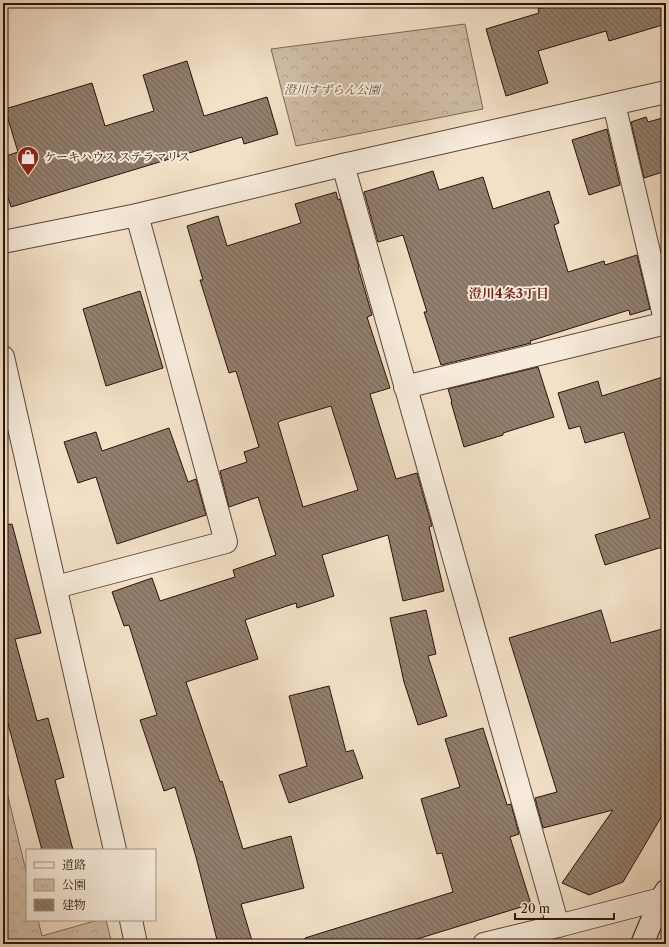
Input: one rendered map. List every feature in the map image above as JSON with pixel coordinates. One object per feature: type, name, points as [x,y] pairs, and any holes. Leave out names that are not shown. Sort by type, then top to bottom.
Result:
[{"type":"street","points":[[3,242],[137,215],[343,165],[666,92]]},
{"type":"street","points":[[405,387],[666,324],[614,104]]},
{"type":"street","points":[[343,165],[558,926]]},
{"type":"street","points":[[56,587],[226,542],[137,215]]},
{"type":"street","points":[[3,357],[6,379],[56,587],[115,849]]},
{"type":"street","points":[[484,944],[558,926],[664,895]]},
{"type":"street","points":[[642,944],[664,895]]},
{"type":"street","points":[[131,921],[136,944]]},
{"type":"green space","name":"澄川すずらん公園","points":[[465,24],[483,109],[296,146],[271,49]]},
{"type":"green space","points":[[3,776],[26,871],[26,921],[38,921],[42,936],[94,921],[106,921],[112,944],[3,944]]},
{"type":"building","points":[[556,3],[666,3],[666,24],[609,41],[606,31],[538,51],[548,83],[506,96],[486,29],[539,13],[538,9]]},
{"type":"building","points":[[187,61],[204,116],[267,97],[278,134],[244,144],[242,137],[11,207],[3,181],[3,157],[18,152],[5,109],[92,83],[105,126],[154,111],[143,75]]},
{"type":"building","points":[[646,117],[648,122],[666,117],[666,171],[644,178],[631,122]]},
{"type":"building","points":[[607,129],[620,185],[589,195],[572,140]]},
{"type":"building","points":[[433,171],[439,190],[483,177],[493,209],[549,191],[559,223],[554,225],[568,272],[604,261],[605,265],[637,255],[650,309],[630,315],[629,310],[530,341],[531,343],[441,365],[424,312],[427,312],[403,235],[378,242],[364,192]]},
{"type":"building","points":[[336,192],[338,200],[340,199],[372,315],[367,317],[390,388],[370,394],[396,479],[417,473],[432,526],[429,527],[444,591],[403,601],[388,535],[322,555],[334,596],[297,608],[296,603],[245,620],[258,659],[186,682],[220,782],[222,781],[243,849],[291,836],[304,888],[241,904],[253,944],[218,944],[196,857],[175,787],[164,791],[140,720],[157,715],[129,625],[124,626],[112,592],[152,578],[160,601],[235,577],[233,570],[276,555],[258,497],[229,507],[220,471],[247,462],[244,452],[259,447],[236,371],[229,373],[200,280],[203,280],[187,226],[218,216],[227,246],[301,223],[295,204]],"holes":[[[331,406],[358,490],[303,507],[278,423],[280,421]]]},
{"type":"building","points":[[140,291],[163,368],[106,386],[83,309]]},
{"type":"building","points":[[538,367],[554,417],[464,447],[448,389]]},
{"type":"building","points":[[666,376],[666,548],[659,548],[605,565],[595,535],[650,518],[624,432],[585,443],[580,426],[569,429],[558,393],[598,381],[602,396]]},
{"type":"building","points":[[169,428],[188,482],[196,479],[206,515],[117,544],[96,477],[78,483],[64,442],[96,432],[102,451]]},
{"type":"building","points":[[12,524],[41,633],[15,639],[37,721],[48,718],[64,777],[55,780],[73,849],[42,849],[3,705],[3,525]]},
{"type":"building","points":[[426,610],[436,654],[428,656],[447,716],[418,725],[404,682],[390,618]]},
{"type":"building","points":[[601,610],[611,643],[666,628],[666,809],[623,882],[589,895],[562,883],[613,810],[543,828],[535,798],[557,792],[509,638]]},
{"type":"building","points":[[329,686],[346,752],[353,750],[363,778],[289,803],[279,775],[307,766],[289,696]]},
{"type":"building","points":[[483,728],[507,805],[511,804],[519,834],[510,837],[531,904],[401,944],[306,944],[305,938],[453,892],[442,853],[437,854],[421,799],[460,787],[445,739]]},
{"type":"place","name":"ケーキハウス ステラマリス","points":[[28,176]]},
{"type":"district","name":"澄川4条3丁目","points":[[509,293]]}]
